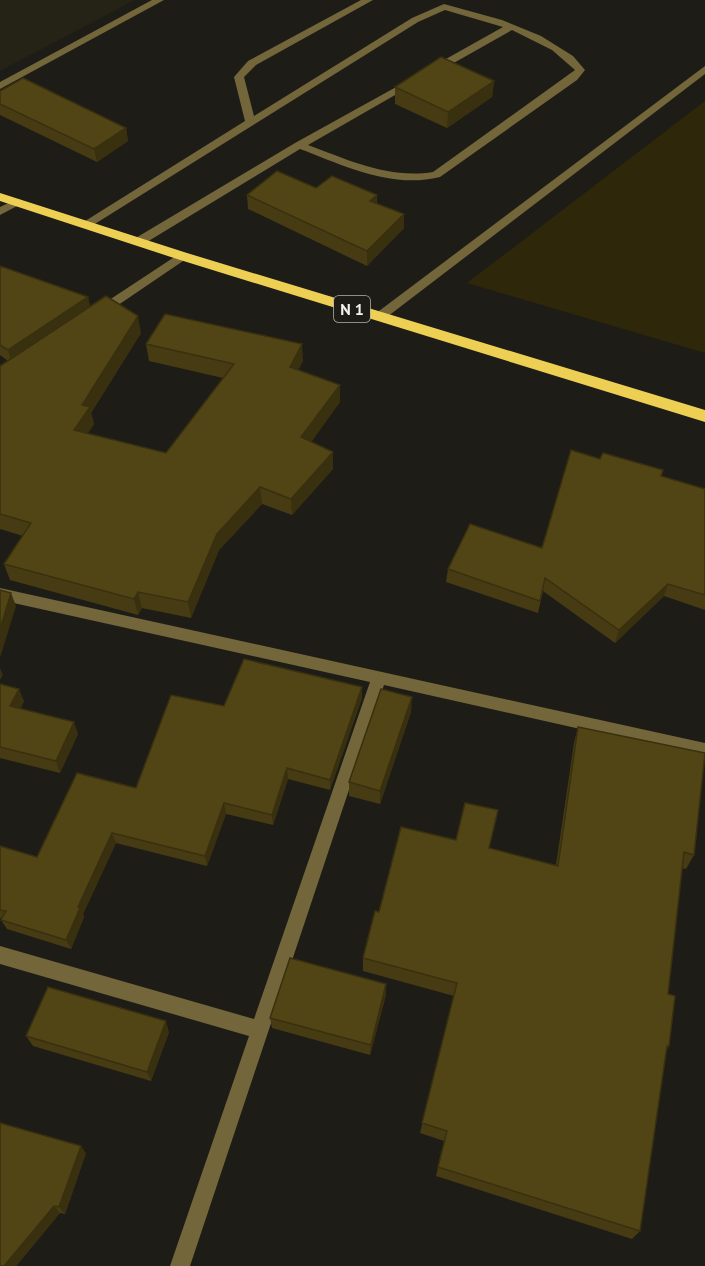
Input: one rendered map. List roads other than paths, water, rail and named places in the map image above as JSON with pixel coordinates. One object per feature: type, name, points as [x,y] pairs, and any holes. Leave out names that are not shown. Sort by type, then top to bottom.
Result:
[{"type":"highway","name":"N 1","points":[[0,197],[182,256],[705,416]]},
{"type":"street","points":[[0,86],[159,0]]},
{"type":"street","points":[[250,123],[239,77],[252,63],[368,0]]},
{"type":"street","points":[[299,145],[386,176],[419,180],[436,175],[573,78],[580,70],[573,59],[511,27],[444,7],[429,0]]},
{"type":"street","points":[[86,225],[415,20],[444,7]]},
{"type":"street","points":[[138,242],[299,145],[511,27]]},
{"type":"street","points":[[379,317],[705,69]]},
{"type":"street","points":[[0,212],[17,202]]},
{"type":"street","points":[[86,321],[182,256]]},
{"type":"street","points":[[0,594],[705,750]]},
{"type":"street","points":[[180,1266],[379,678]]},
{"type":"street","points":[[0,955],[260,1030]]}]
